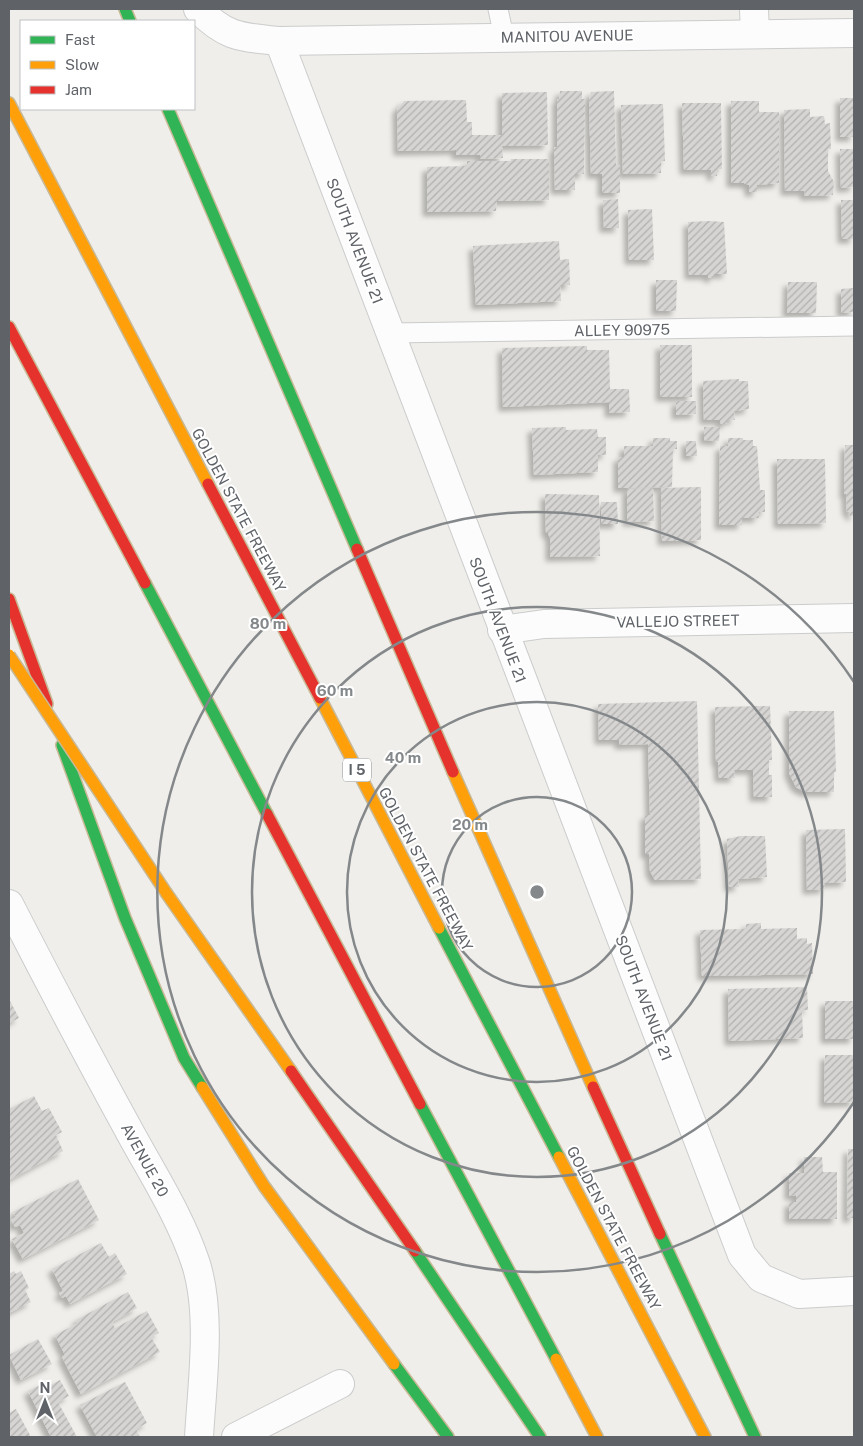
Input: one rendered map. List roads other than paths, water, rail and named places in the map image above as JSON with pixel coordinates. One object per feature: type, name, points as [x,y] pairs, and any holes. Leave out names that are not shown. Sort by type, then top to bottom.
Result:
[{"type":"highway","name":"GOLDEN STATE FREEWAY","points":[[9,103],[705,1437]]},
{"type":"highway","points":[[168,110],[448,760],[603,1111],[755,1437]]},
{"type":"highway","points":[[9,326],[597,1437]]},
{"type":"highway","points":[[9,598],[125,918],[184,1058],[264,1186],[448,1437]]},
{"type":"highway","points":[[9,655],[167,894],[351,1156],[540,1437]]},
{"type":"street","points":[[198,9],[214,25],[233,36],[279,41]]},
{"type":"street","name":"MANITOU AVENUE","points":[[279,41],[504,37],[755,21],[854,33]]},
{"type":"street","name":"SOUTH AVENUE 21","points":[[279,41],[502,630],[742,1255],[761,1278],[799,1294],[854,1291]]},
{"type":"street","name":"VALLEJO STREET","points":[[502,630],[544,624],[854,618]]},
{"type":"street","name":"AVENUE 20","points":[[9,904],[179,1222],[196,1265],[203,1305],[204,1339],[199,1437]]},
{"type":"street","points":[[236,1437],[340,1384]]},
{"type":"lane","points":[[498,9],[504,37]]},
{"type":"lane","name":"ALLEY 90975","points":[[390,333],[854,326]]}]
